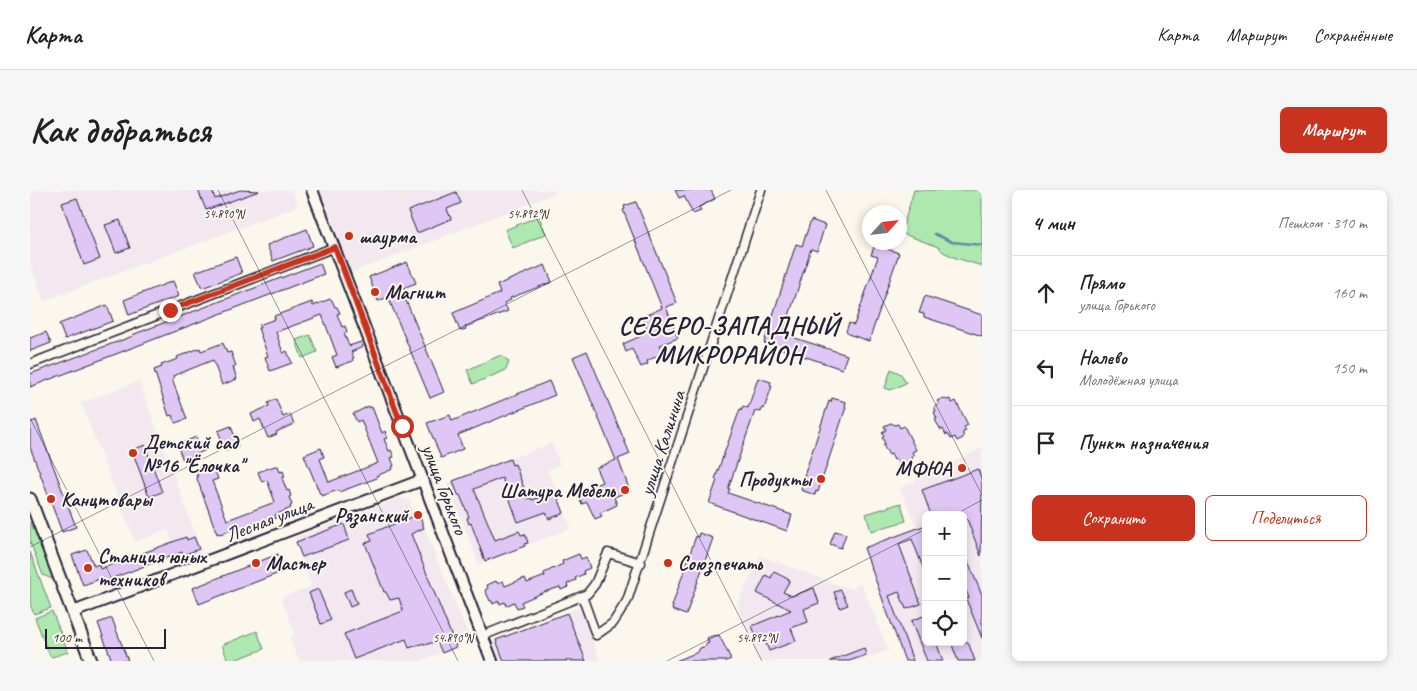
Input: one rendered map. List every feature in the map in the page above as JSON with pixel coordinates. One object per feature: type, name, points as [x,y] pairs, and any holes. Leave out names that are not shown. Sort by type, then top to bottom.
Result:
[{"type":"main road","points":[[30,500],[91,661]]},
{"type":"street","name":"улица Горького","points":[[312,190],[492,661]]},
{"type":"street","name":"улица Калинина","points":[[582,596],[596,635],[613,623],[632,591],[761,190]]},
{"type":"street","points":[[30,364],[335,247]]},
{"type":"street","name":"Лесная улица","points":[[73,612],[422,480]]},
{"type":"street","points":[[482,636],[582,596],[595,584],[608,553],[641,563]]},
{"type":"shaded area","points":[[36,190],[292,190],[298,206],[44,301],[30,264],[30,192]]},
{"type":"shaded area","points":[[320,190],[555,190],[556,193],[353,271],[347,267],[343,258],[345,253]]},
{"type":"shaded area","name":"Детский сад №16 \"Ёлочка\"","points":[[139,381],[204,558],[182,566],[168,530],[135,542],[81,403]]},
{"type":"shaded area","points":[[552,443],[560,465],[548,470],[571,528],[479,564],[447,483]]},
{"type":"shaded area","points":[[982,448],[982,661],[905,661],[863,548],[917,528],[900,488]]},
{"type":"shaded area","points":[[400,498],[409,500],[414,514],[418,513],[468,634],[455,643],[456,647],[420,661],[299,661],[290,639],[295,634],[281,598],[311,586],[295,538]]},
{"type":"shaded area","points":[[760,556],[853,590],[856,585],[861,583],[888,650],[860,661],[758,661],[737,605]]},
{"type":"shaded area","points":[[581,607],[600,661],[498,661],[491,642]]},
{"type":"green space","points":[[914,190],[982,190],[982,266],[956,258],[943,252],[938,247],[907,235],[907,213]]},
{"type":"green space","points":[[539,216],[546,234],[513,248],[505,230]]},
{"type":"green space","points":[[310,335],[317,352],[302,358],[296,340]]},
{"type":"green space","points":[[501,355],[509,362],[506,370],[473,384],[467,370]]},
{"type":"green space","points":[[891,369],[901,374],[906,383],[891,390],[885,388]]},
{"type":"green space","points":[[901,503],[906,521],[871,531],[866,514]]},
{"type":"green space","points":[[30,522],[35,527],[52,573],[52,579],[43,575],[30,542]]},
{"type":"green space","points":[[30,552],[51,608],[34,614],[30,604]]},
{"type":"green space","points":[[52,611],[68,652],[52,657],[49,654],[35,618]]},
{"type":"green space","points":[[257,631],[264,649],[228,661],[222,645]]},
{"type":"building","points":[[198,190],[212,190],[215,199],[240,190],[259,191],[206,210]]},
{"type":"building","points":[[675,190],[711,190],[715,199],[699,207],[701,211],[693,214],[684,196],[679,198]]},
{"type":"building","points":[[456,192],[461,203],[447,209],[451,219],[417,233],[408,211]]},
{"type":"building","points":[[77,198],[100,259],[84,265],[62,203]]},
{"type":"building","points":[[636,202],[677,303],[666,307],[678,338],[660,345],[663,353],[647,361],[648,364],[641,367],[632,349],[626,352],[623,344],[641,336],[640,332],[647,329],[642,317],[662,308],[623,210],[625,209],[624,206]]},
{"type":"building","points":[[120,220],[130,248],[116,253],[105,225]]},
{"type":"building","points":[[811,220],[825,225],[817,251],[811,249],[783,334],[847,355],[842,369],[764,343],[796,244],[802,246]]},
{"type":"building","points":[[307,229],[313,246],[273,261],[267,245]]},
{"type":"building","points":[[873,250],[890,250],[899,253],[869,341],[848,334],[846,331],[849,323],[854,325],[878,257],[871,255]]},
{"type":"building","points":[[236,257],[242,273],[202,288],[195,272]]},
{"type":"building","points":[[407,262],[416,283],[403,288],[405,290],[402,291],[444,392],[430,398],[388,297],[378,301],[369,277]]},
{"type":"building","points":[[320,263],[324,274],[30,387],[30,374]]},
{"type":"building","points":[[545,265],[552,282],[510,298],[511,300],[504,303],[508,311],[465,327],[466,329],[460,331],[453,313],[500,293],[497,285]]},
{"type":"building","points":[[173,281],[179,296],[129,315],[124,300]]},
{"type":"building","points":[[925,296],[982,315],[982,336],[924,317],[924,314],[919,313]]},
{"type":"building","points":[[330,299],[340,313],[337,314],[342,327],[345,326],[347,332],[344,333],[349,346],[361,342],[363,347],[351,352],[354,358],[352,359],[353,361],[336,367],[332,357],[337,355],[322,315],[276,332],[283,353],[287,351],[292,363],[270,371],[265,357],[268,356],[258,328],[260,328],[259,325],[275,319],[274,316],[312,302],[313,306]]},
{"type":"building","points":[[107,305],[113,321],[65,339],[59,324]]},
{"type":"building","points":[[46,332],[51,343],[30,351],[30,338]]},
{"type":"building","points":[[223,343],[227,353],[231,352],[236,366],[233,367],[237,379],[222,385],[213,360],[173,376],[174,378],[172,379],[187,419],[175,423],[172,415],[169,416],[154,370],[162,367],[161,365],[178,359],[177,357],[200,348],[201,351]]},
{"type":"building","points":[[587,351],[630,454],[618,459],[630,491],[614,497],[617,505],[600,513],[602,516],[595,519],[587,502],[582,504],[579,496],[602,482],[596,468],[616,460],[573,357]]},
{"type":"building","points":[[758,378],[771,382],[770,386],[772,386],[764,409],[762,408],[761,412],[755,411],[728,493],[792,515],[787,531],[709,503],[717,480],[715,479],[740,409],[743,406],[748,408]]},
{"type":"building","points":[[549,381],[555,395],[458,435],[463,449],[441,458],[427,423],[450,415],[452,421]]},
{"type":"building","points":[[832,398],[846,402],[846,407],[818,492],[816,491],[815,495],[801,490],[801,485],[829,401],[831,402]]},
{"type":"building","points":[[943,398],[950,399],[952,403],[956,401],[968,425],[964,427],[966,431],[963,432],[963,438],[957,441],[955,437],[951,439],[948,434],[946,435],[935,420],[937,419],[934,407],[939,404],[937,401]]},
{"type":"building","points":[[276,399],[283,417],[290,414],[294,424],[268,438],[260,419],[254,422],[251,414],[269,406],[268,403]]},
{"type":"building","points":[[369,406],[370,408],[372,407],[382,433],[385,431],[387,438],[384,439],[394,457],[391,458],[394,466],[392,467],[393,469],[376,476],[377,478],[322,496],[304,455],[321,448],[324,457],[320,459],[329,482],[378,463],[361,420],[357,422],[353,414]]},
{"type":"building","points":[[36,420],[76,527],[62,532],[30,447],[30,423]]},
{"type":"building","points":[[891,423],[898,424],[900,428],[904,426],[916,450],[912,452],[914,456],[911,457],[911,462],[905,466],[903,462],[899,464],[896,459],[894,460],[883,445],[885,444],[882,432],[886,430],[884,426]]},
{"type":"building","points":[[231,426],[238,446],[226,451],[218,431]]},
{"type":"building","points":[[196,437],[199,444],[203,442],[206,450],[183,460],[177,445]]},
{"type":"building","points":[[145,445],[162,492],[149,497],[132,450]]},
{"type":"building","points":[[510,459],[512,465],[515,464],[528,499],[531,498],[532,500],[556,492],[564,513],[549,519],[546,512],[518,522],[502,478],[474,489],[495,540],[519,531],[521,535],[525,534],[528,543],[524,544],[525,546],[485,561],[453,481]]},
{"type":"building","points":[[278,466],[280,472],[283,471],[285,477],[282,478],[291,496],[289,497],[292,505],[290,506],[291,508],[275,515],[276,518],[238,532],[237,528],[217,534],[196,473],[214,468],[218,479],[212,481],[227,520],[275,502],[267,480],[262,482],[258,472]]},
{"type":"building","points":[[978,469],[982,481],[981,556],[967,519],[967,511],[930,511],[922,490]]},
{"type":"building","points":[[419,514],[424,528],[411,534],[456,647],[442,653],[437,641],[409,648],[406,639],[354,659],[344,634],[403,611],[399,598],[390,600],[386,592],[384,592],[365,543],[372,541],[369,534]]},
{"type":"building","points":[[344,524],[349,540],[302,557],[296,542]]},
{"type":"building","points":[[922,526],[922,565],[912,539],[899,544],[921,604],[906,609],[899,592],[889,596],[913,661],[905,661],[864,548]]},
{"type":"building","points":[[835,531],[846,534],[841,548],[830,544]]},
{"type":"building","points":[[699,533],[713,538],[686,615],[672,610],[672,606],[696,536],[698,537]]},
{"type":"building","points":[[186,537],[187,540],[194,537],[199,549],[183,555],[182,552],[105,581],[103,578],[83,585],[72,555],[87,550],[94,566],[99,564],[100,569]]},
{"type":"building","points":[[278,554],[284,571],[199,604],[193,588]]},
{"type":"building","points":[[579,554],[581,559],[586,557],[590,568],[583,571],[584,574],[567,584],[568,587],[561,590],[560,587],[544,592],[521,602],[523,606],[517,608],[514,602],[506,606],[505,602],[500,604],[499,601],[493,604],[485,590],[488,588],[487,585],[496,581],[497,583],[503,581],[505,586],[525,578],[527,583],[545,576],[544,573],[563,564],[562,561]]},
{"type":"building","points":[[967,559],[982,593],[982,638],[967,601],[969,598],[967,593]]},
{"type":"building","points":[[774,572],[790,580],[783,592],[792,596],[814,588],[819,603],[804,609],[808,622],[791,628],[796,641],[769,651],[764,638],[758,641],[752,626],[791,610],[757,593],[766,575],[771,578]]},
{"type":"building","points":[[318,589],[331,620],[321,624],[309,593]]},
{"type":"building","points":[[351,589],[357,604],[350,607],[344,592]]},
{"type":"building","points":[[841,590],[848,605],[840,608],[834,592]]},
{"type":"building","points":[[567,613],[586,661],[504,661],[496,640]]},
{"type":"building","points":[[922,617],[922,646],[937,646],[943,661],[927,661],[911,621]]},
{"type":"building","points":[[112,618],[128,661],[112,661],[98,623]]},
{"type":"building","points":[[719,635],[731,659],[726,661],[676,661],[698,652],[700,648],[709,643],[707,638]]},
{"type":"building","points":[[968,642],[975,661],[958,661],[952,646],[967,646]]},
{"type":"building","points":[[864,648],[866,655],[849,661],[830,661]]},
{"type":"waterway","points":[[935,234],[952,242],[982,245]]},
{"type":"place","name":"шаурма","points":[[349,236]]},
{"type":"place","name":"Магнит","points":[[375,292]]},
{"type":"place","name":"Детский сад №16 \"Ёлочка\"","points":[[133,453]]},
{"type":"place","name":"МФЮА","points":[[962,468]]},
{"type":"place","name":"Продукты","points":[[821,479]]},
{"type":"place","name":"Шатура Мебель","points":[[625,490]]},
{"type":"place","name":"Канцтовары","points":[[51,499]]},
{"type":"place","name":"Рязанский","points":[[418,515]]},
{"type":"place","name":"Мастер","points":[[256,563]]},
{"type":"place","name":"Союзпечать","points":[[668,563]]},
{"type":"place","name":"Станция юных техников","points":[[88,568]]},
{"type":"district","name":"СЕВЕРО-ЗАПАДНЫЙ МИКРОРАЙОН","points":[[729,340]]},
{"type":"route","points":[[170,310],[335,247],[402,426]]}]
